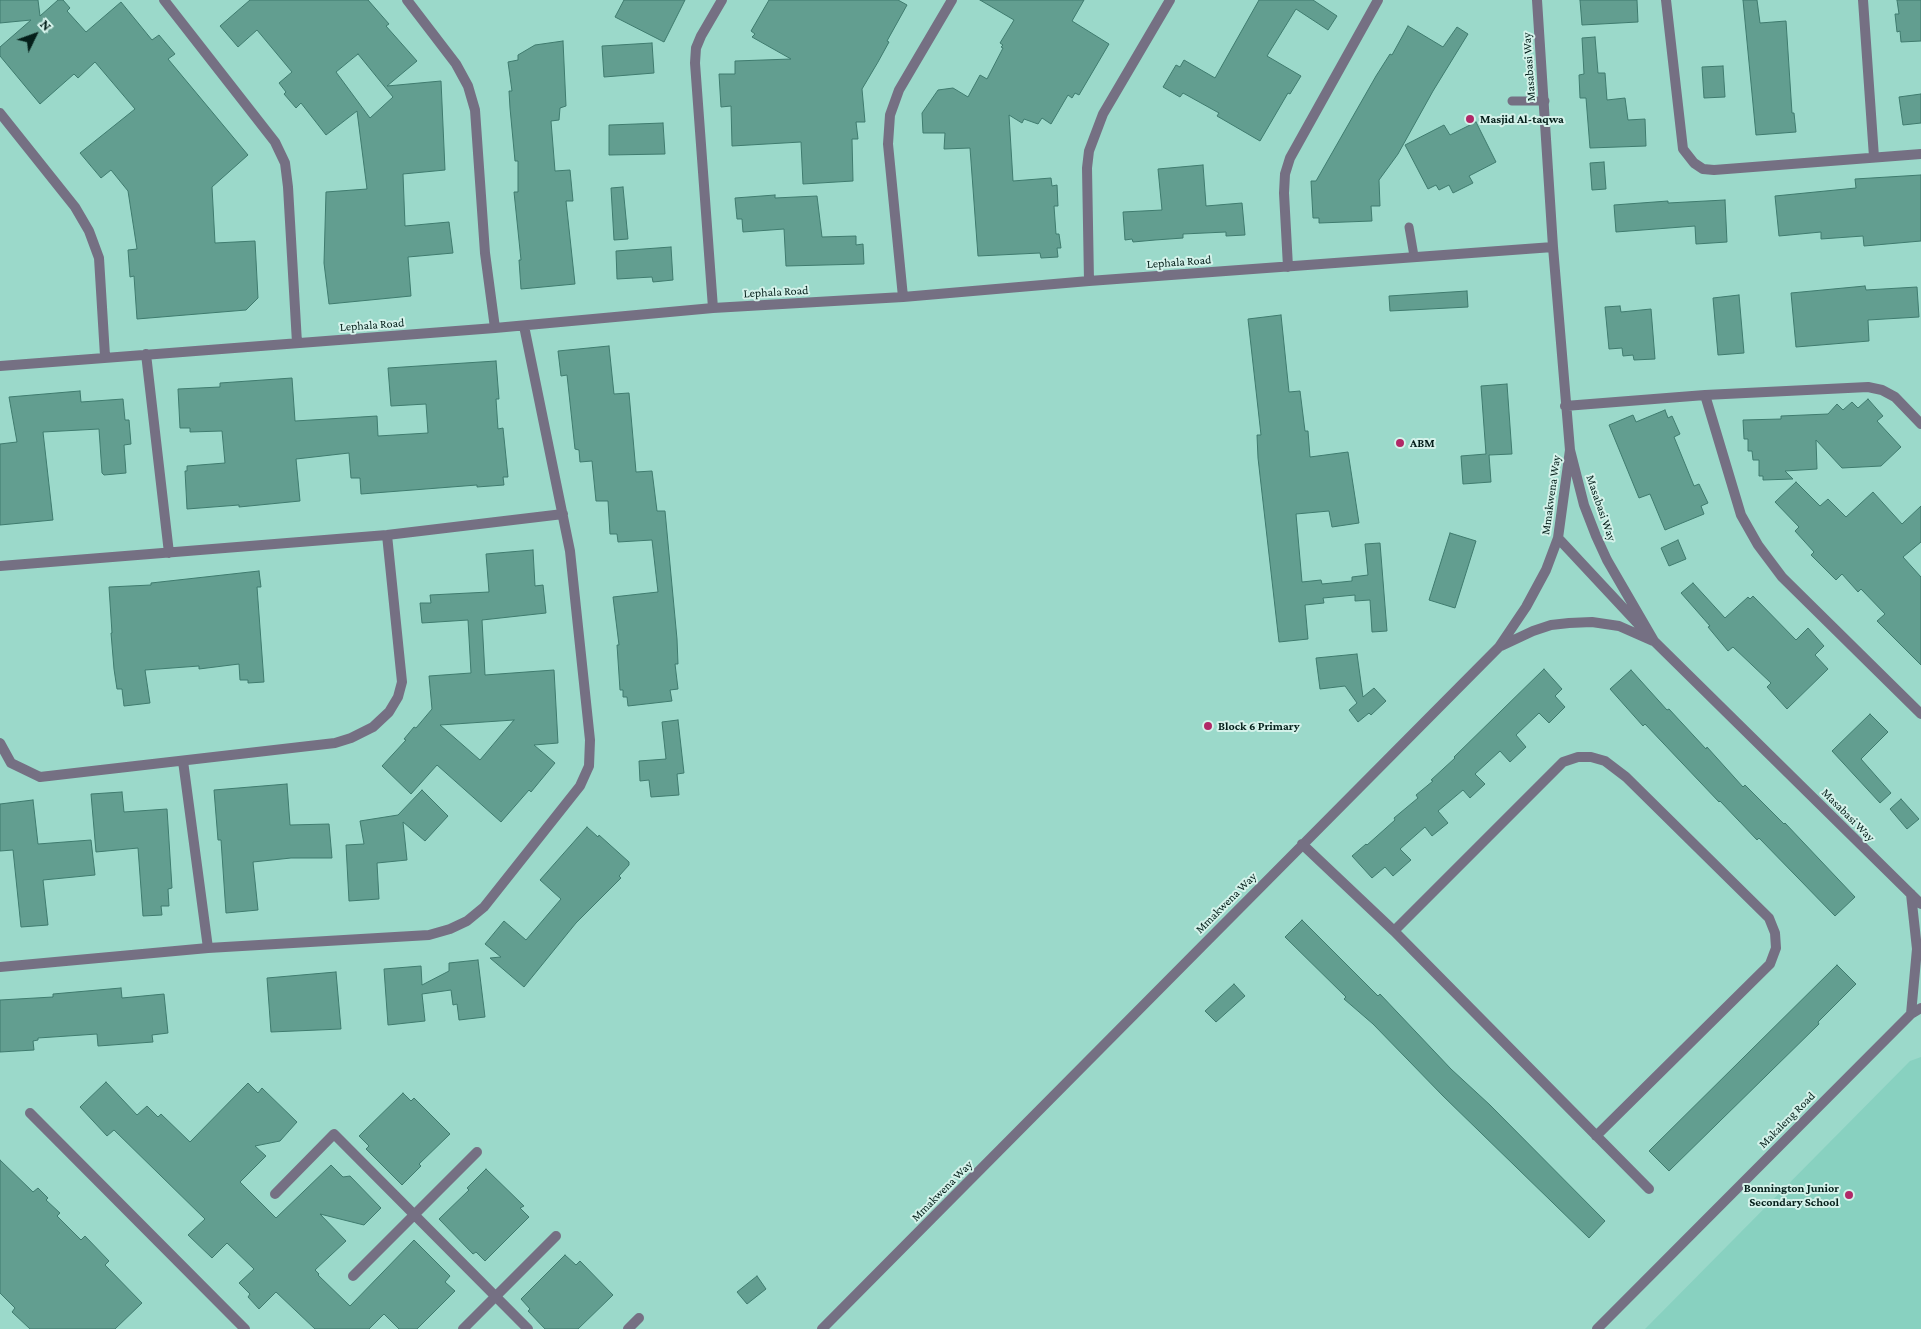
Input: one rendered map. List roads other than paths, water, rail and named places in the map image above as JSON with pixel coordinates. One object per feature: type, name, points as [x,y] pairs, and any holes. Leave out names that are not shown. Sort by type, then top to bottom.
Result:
[{"type":"street","points":[[164,0],[275,142],[285,163],[297,343]]},
{"type":"street","points":[[407,0],[456,64],[468,86],[475,110],[485,254],[495,328]]},
{"type":"street","points":[[713,308],[695,63],[696,48],[701,36],[722,0]]},
{"type":"street","points":[[903,297],[888,144],[890,115],[899,90],[952,0]]},
{"type":"street","points":[[1089,281],[1087,168],[1089,151],[1103,114],[1170,0]]},
{"type":"street","points":[[1288,267],[1284,193],[1285,174],[1290,158],[1378,0]]},
{"type":"street","name":"Masabasi Way","points":[[1537,0],[1565,406],[1570,450],[1584,505],[1596,536],[1654,641],[1911,894],[1921,898]]},
{"type":"street","points":[[1666,0],[1683,149],[1694,163],[1703,169],[1714,170],[1921,154]]},
{"type":"street","points":[[1863,0],[1874,158]]},
{"type":"street","points":[[0,114],[75,208],[89,231],[99,258],[105,356]]},
{"type":"street","name":"Lephala Road","points":[[0,366],[105,356],[524,326],[713,308],[903,297],[1414,256],[1553,247]]},
{"type":"street","points":[[0,968],[208,948],[429,934],[450,929],[467,921],[484,907],[580,786],[589,766],[590,740],[570,551],[524,326]]},
{"type":"street","points":[[146,354],[169,553]]},
{"type":"street","points":[[1565,406],[1705,395],[1868,387],[1882,390],[1895,397],[1921,424]]},
{"type":"street","points":[[1705,395],[1742,514],[1758,545],[1782,577],[1921,714]]},
{"type":"street","name":"Mmakwena Way","points":[[822,1329],[1499,647],[1530,600],[1546,570],[1558,538],[1570,450]]},
{"type":"street","points":[[0,566],[387,536],[563,514]]},
{"type":"street","points":[[0,743],[12,763],[40,777],[335,743],[352,738],[373,727],[389,712],[398,697],[402,682],[387,536]]},
{"type":"street","points":[[1558,538],[1654,641]]},
{"type":"street","points":[[1499,647],[1533,631],[1569,622],[1592,622],[1619,626],[1654,641]]},
{"type":"street","points":[[1394,932],[1563,762],[1578,757],[1591,757],[1605,761],[1626,777],[1769,918],[1775,933],[1776,948],[1770,964],[1596,1136]]},
{"type":"street","points":[[183,762],[208,948]]},
{"type":"street","points":[[1302,844],[1394,932],[1649,1189]]},
{"type":"street","points":[[1911,894],[1921,904]]},
{"type":"street","points":[[1911,894],[1917,949],[1911,1014]]},
{"type":"street","name":"Makaleng Road","points":[[1597,1329],[1911,1014],[1921,1008]]},
{"type":"street","points":[[30,1113],[245,1329]]},
{"type":"street","points":[[275,1194],[334,1134],[528,1329]]},
{"type":"street","points":[[353,1276],[477,1152]]},
{"type":"street","points":[[463,1329],[556,1236]]},
{"type":"street","points":[[628,1329],[639,1318]]},
{"type":"lane","points":[[1512,101],[1544,101]]},
{"type":"lane","points":[[1409,227],[1414,256]]},
{"type":"place","name":"Masjid Al-taqwa","points":[[1470,119]]},
{"type":"place","name":"ABM","points":[[1400,443]]},
{"type":"place","name":"Block 6 Primary","points":[[1208,726]]},
{"type":"place","name":"Bonnington Junior Secondary School","points":[[1849,1195]]}]
